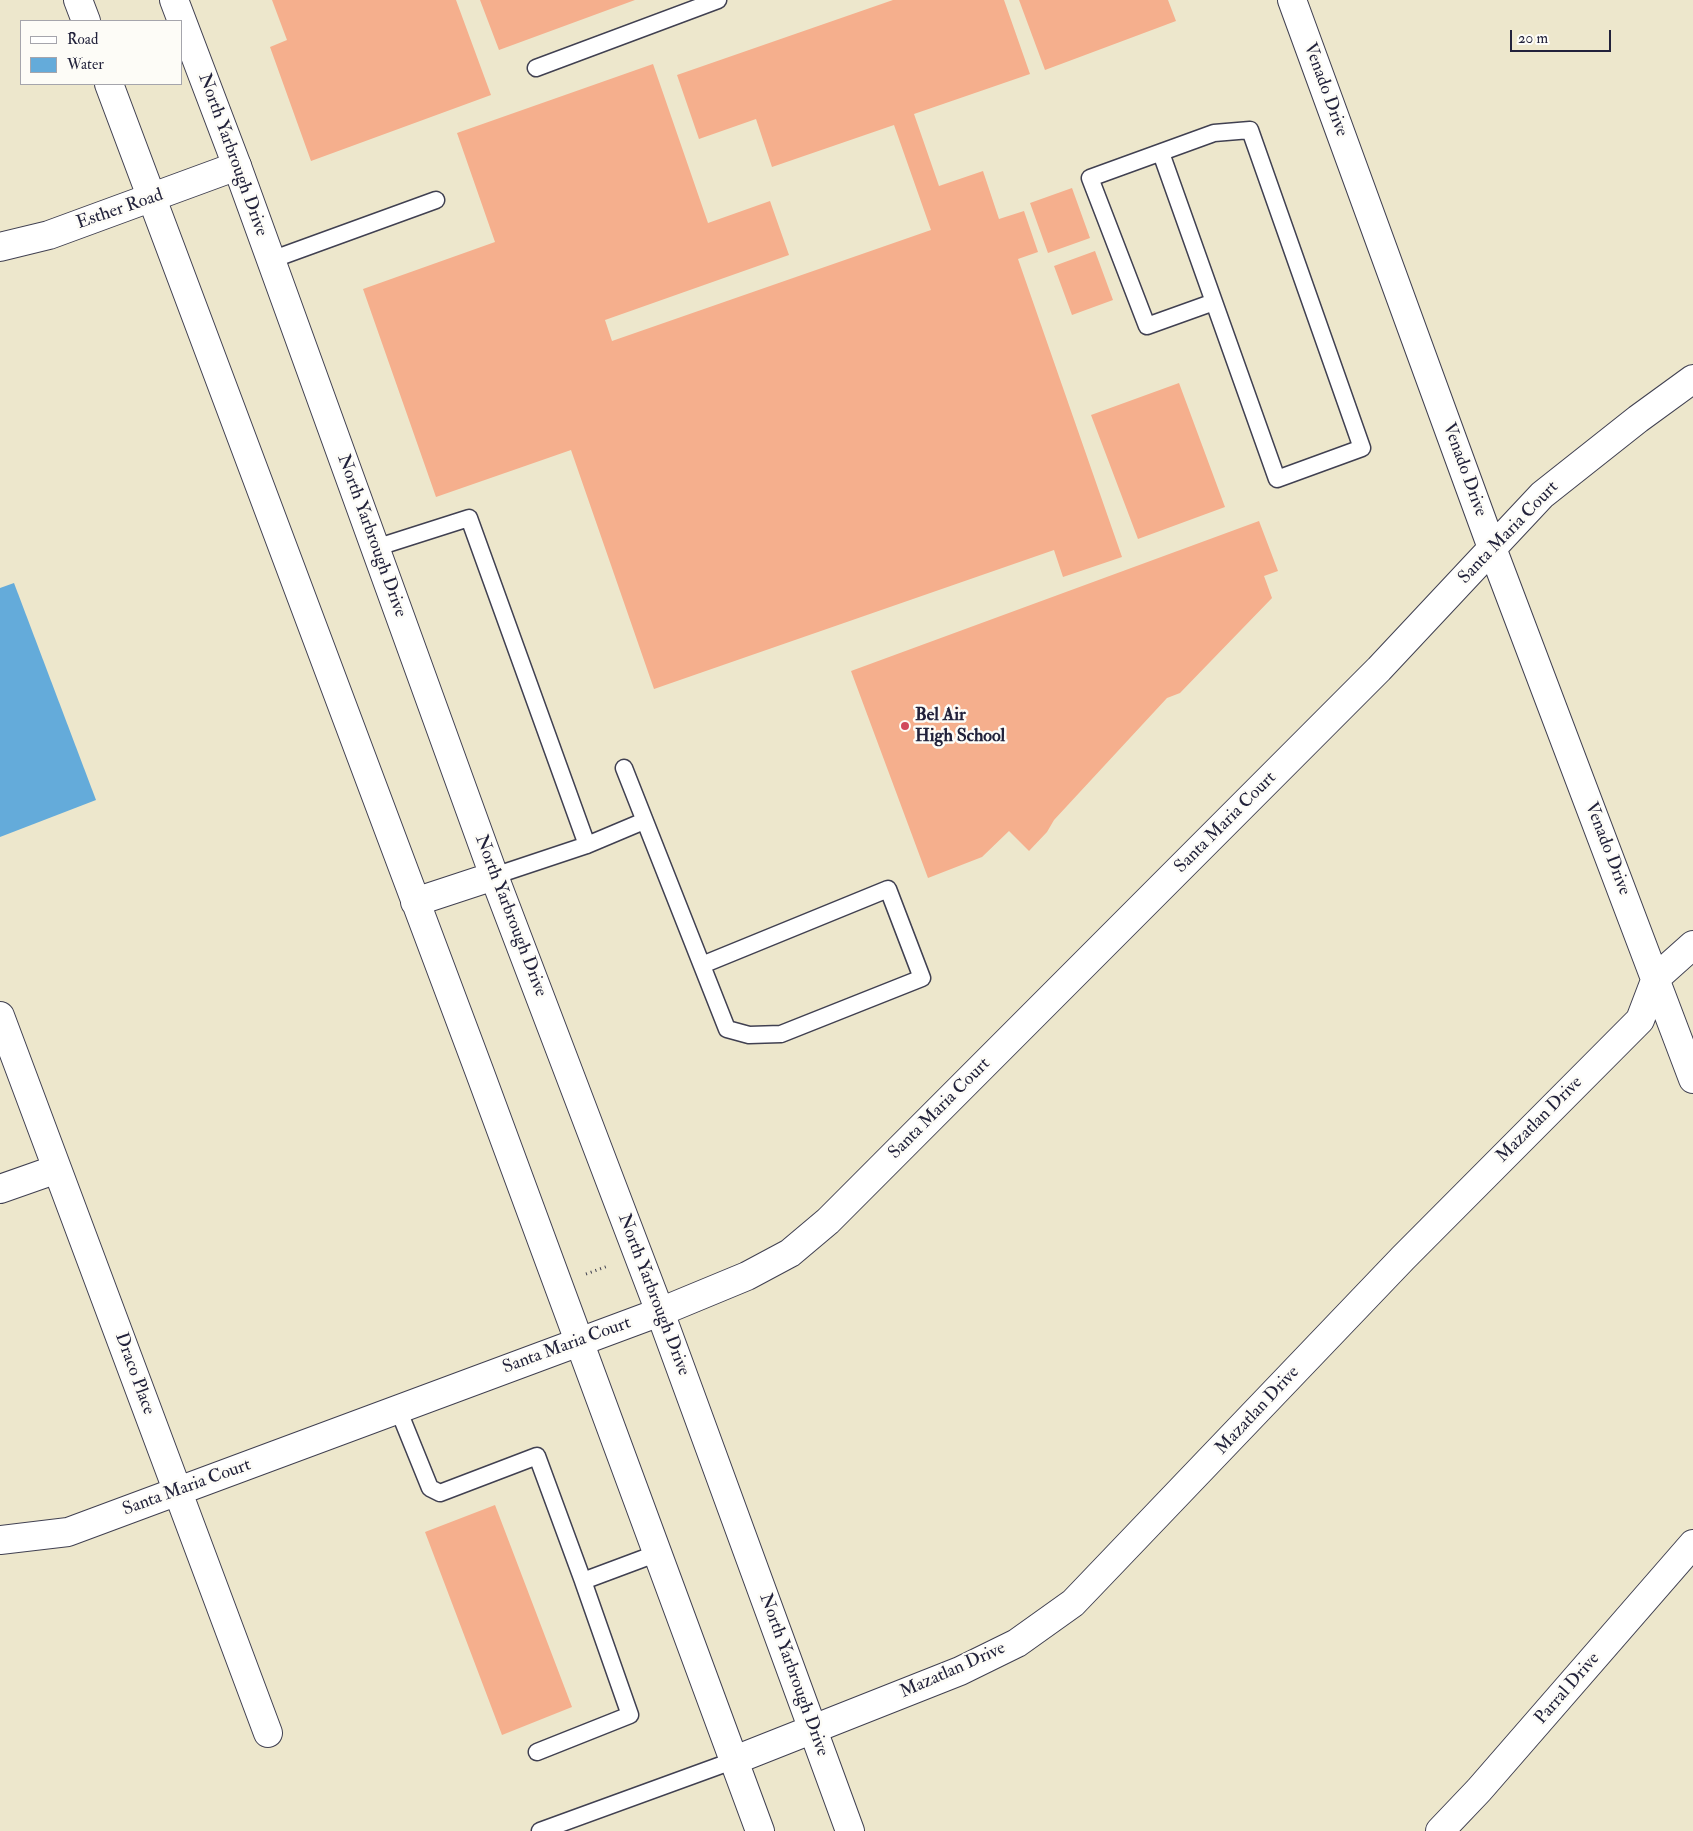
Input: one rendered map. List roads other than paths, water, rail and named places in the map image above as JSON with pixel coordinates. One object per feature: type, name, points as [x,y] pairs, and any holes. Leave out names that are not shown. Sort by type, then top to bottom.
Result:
[{"type":"street","points":[[78,0],[86,20]]},
{"type":"street","name":"North Yarbrough Drive","points":[[174,0],[182,20]]},
{"type":"street","name":"Venado Drive","points":[[1292,0],[1492,548],[1693,1078]]},
{"type":"street","name":"North Yarbrough Drive","points":[[182,21],[237,166],[494,876],[660,1312],[850,1831]]},
{"type":"street","points":[[109,85],[658,1552],[760,1831]]},
{"type":"street","name":"Esther Road","points":[[0,247],[49,235],[151,200],[237,166]]},
{"type":"street","name":"Santa Maria Court","points":[[0,1540],[68,1532],[660,1312],[747,1276],[790,1253],[828,1222],[1372,676],[1542,495],[1638,419],[1693,379]]},
{"type":"street","points":[[415,902],[494,876]]},
{"type":"street","name":"Mazatlan Drive","points":[[735,1760],[960,1671],[1016,1644],[1073,1602],[1126,1550],[1403,1258],[1640,1020],[1656,978],[1693,946]]},
{"type":"street","name":"Draco Place","points":[[0,1016],[268,1733]]},
{"type":"street","points":[[0,1189],[57,1169]]},
{"type":"street","name":"Parral Drive","points":[[1440,1831],[1479,1790],[1693,1544]]},
{"type":"lane","points":[[536,68],[718,0]]},
{"type":"lane","points":[[1161,153],[1277,479],[1362,448],[1250,130],[1214,133],[1090,178],[1147,326],[1214,302]]},
{"type":"lane","points":[[271,260],[436,200]]},
{"type":"lane","points":[[375,548],[469,518],[587,844]]},
{"type":"lane","points":[[624,768],[727,1029],[749,1035],[781,1034],[922,978],[888,889],[702,965]]},
{"type":"lane","points":[[494,876],[587,844],[644,821]]},
{"type":"lane","points":[[398,1409],[430,1488],[440,1493],[537,1456],[630,1715],[536,1752]]},
{"type":"lane","points":[[583,1581],[658,1552]]},
{"type":"lane","points":[[540,1831],[735,1760]]},
{"type":"water","points":[[14,583],[96,800],[0,837],[0,588]]},
{"type":"place","name":"Bel Air High School","points":[[905,726]]}]
